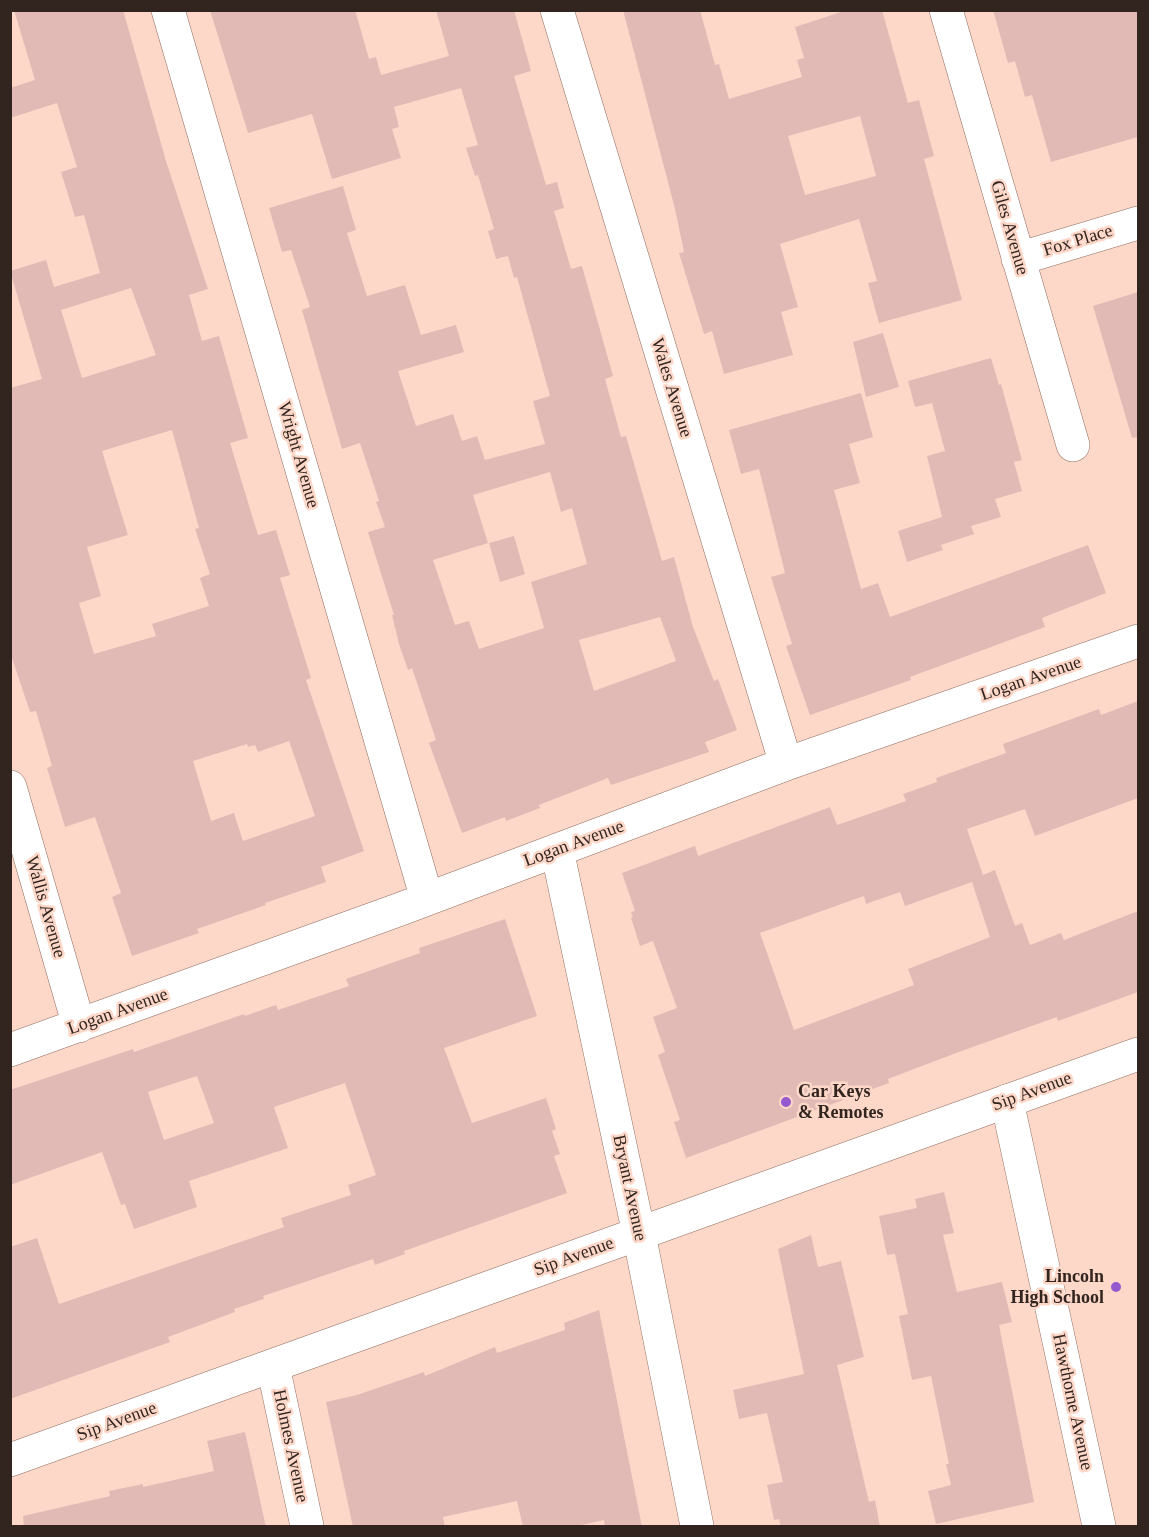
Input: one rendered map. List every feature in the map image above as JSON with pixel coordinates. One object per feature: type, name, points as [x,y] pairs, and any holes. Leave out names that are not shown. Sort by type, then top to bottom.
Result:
[{"type":"street","name":"Wright Avenue","points":[[168,10],[427,899]]},
{"type":"street","name":"Wales Avenue","points":[[557,10],[786,764]]},
{"type":"street","name":"Giles Avenue","points":[[946,10],[1073,445]]},
{"type":"street","name":"Fox Place","points":[[1018,259],[1138,223]]},
{"type":"street","name":"Logan Avenue","points":[[10,1050],[427,899],[786,764],[1138,641]]},
{"type":"street","name":"Wallis Avenue","points":[[10,788],[79,1026]]},
{"type":"street","name":"Bryant Avenue","points":[[557,850],[639,1234],[698,1527]]},
{"type":"street","name":"Sip Avenue","points":[[10,1460],[1138,1054]]},
{"type":"street","name":"Hawthorne Avenue","points":[[1007,1101],[1099,1527]]},
{"type":"street","name":"Holmes Avenue","points":[[273,1366],[307,1527]]},
{"type":"building","points":[[14,10],[123,10],[166,161],[208,289],[189,295],[202,341],[219,336],[248,438],[230,443],[258,535],[276,530],[290,575],[280,578],[311,678],[306,680],[364,851],[321,867],[326,882],[197,929],[199,933],[132,956],[112,897],[121,893],[95,817],[65,827],[47,768],[52,766],[36,711],[30,712],[10,652],[10,388],[42,379],[10,271],[46,260],[54,287],[100,273],[84,215],[75,217],[61,172],[77,167],[57,103],[10,118],[10,88],[35,80]],"holes":[[[131,288],[156,355],[82,378],[61,310]],[[172,430],[199,528],[195,529],[210,574],[200,578],[209,606],[152,624],[156,636],[94,654],[79,603],[101,596],[87,547],[128,535],[102,451]],[[289,741],[315,816],[243,841],[234,813],[211,821],[193,761],[247,744],[248,747],[255,745],[258,752]]]},
{"type":"building","points":[[210,10],[355,10],[369,59],[376,57],[381,75],[449,56],[436,10],[514,10],[531,71],[514,76],[546,185],[557,182],[564,208],[554,211],[571,269],[582,266],[613,376],[605,379],[621,437],[626,436],[662,561],[674,557],[693,627],[714,681],[718,679],[737,730],[705,742],[709,752],[611,785],[608,778],[539,805],[540,808],[506,821],[505,817],[462,833],[429,743],[436,740],[412,668],[408,670],[399,644],[392,615],[394,615],[368,532],[385,527],[376,502],[379,501],[360,443],[342,449],[302,310],[310,307],[291,250],[282,252],[269,208],[343,186],[356,230],[347,233],[367,296],[405,285],[421,335],[456,325],[464,352],[398,371],[416,426],[453,414],[462,441],[477,436],[485,460],[545,444],[533,401],[550,396],[517,277],[514,278],[508,256],[496,259],[488,231],[494,229],[478,175],[475,176],[466,148],[478,145],[461,88],[394,107],[399,127],[392,129],[401,158],[332,179],[312,114],[248,133]],"holes":[[[550,472],[561,512],[572,508],[587,564],[531,582],[544,628],[479,649],[469,621],[455,625],[433,560],[488,543],[473,495]],[[660,617],[676,661],[594,691],[579,640]]]},
{"type":"building","points":[[623,10],[700,10],[715,65],[719,64],[729,99],[802,77],[797,60],[804,58],[795,27],[847,10],[882,10],[908,103],[919,100],[934,156],[924,159],[962,300],[879,323],[868,283],[877,281],[859,219],[780,244],[798,307],[781,312],[793,355],[724,374],[712,331],[704,334],[679,253],[684,252]],"holes":[[[860,116],[876,176],[805,195],[788,136]]]},
{"type":"building","points":[[993,10],[1138,10],[1138,137],[1051,162],[1032,95],[1025,97],[1015,61],[1008,63]]},
{"type":"building","points":[[1138,292],[1138,437],[1132,438],[1093,306]]},
{"type":"building","points":[[883,333],[899,387],[866,397],[853,342]]},
{"type":"building","points":[[991,358],[999,385],[1001,384],[1022,460],[1014,462],[1022,491],[995,499],[1001,517],[971,526],[974,534],[941,545],[943,550],[907,562],[898,531],[942,517],[927,456],[945,451],[932,403],[915,407],[908,381]]},
{"type":"building","points":[[861,393],[873,437],[849,444],[860,483],[834,490],[861,589],[878,583],[890,617],[1088,545],[1106,593],[1042,618],[1045,627],[910,677],[911,680],[810,715],[786,646],[792,644],[771,577],[785,573],[759,469],[741,474],[729,430]]},
{"type":"building","points":[[514,536],[525,574],[500,582],[489,543]]},
{"type":"building","points":[[1138,701],[1138,798],[1035,836],[1025,809],[967,829],[983,875],[995,870],[1015,926],[1022,923],[1030,945],[1061,933],[1064,940],[1138,911],[1138,992],[1058,1021],[1057,1017],[956,1053],[888,1079],[889,1083],[686,1158],[674,1122],[680,1120],[658,1055],[665,1052],[653,1017],[677,1008],[653,941],[640,946],[631,918],[633,917],[631,912],[635,911],[622,873],[695,846],[698,856],[830,807],[837,825],[906,801],[903,794],[937,782],[936,778],[1006,753],[1003,744],[1099,709],[1101,715]],"holes":[[[972,882],[990,937],[908,969],[914,985],[794,1030],[760,933],[864,896],[866,904],[900,892],[905,906]]]},
{"type":"building","points":[[505,919],[537,1016],[444,1048],[472,1123],[546,1098],[556,1129],[552,1131],[560,1154],[554,1156],[567,1193],[404,1251],[405,1254],[375,1265],[373,1259],[263,1296],[264,1299],[234,1309],[235,1312],[168,1337],[170,1342],[10,1399],[10,1247],[37,1238],[59,1304],[284,1227],[281,1218],[351,1195],[348,1185],[376,1175],[345,1083],[274,1107],[288,1148],[189,1181],[197,1207],[134,1229],[125,1204],[121,1205],[102,1152],[10,1185],[10,1090],[133,1049],[134,1052],[244,1014],[245,1016],[276,1005],[278,1010],[349,986],[346,979],[420,953],[419,948]],"holes":[[[197,1076],[214,1123],[164,1140],[148,1092]]]},
{"type":"building","points":[[944,1192],[954,1233],[943,1235],[957,1292],[1002,1282],[1012,1322],[999,1325],[1034,1502],[936,1524],[928,1491],[951,1485],[946,1464],[949,1464],[931,1376],[912,1380],[899,1316],[908,1314],[895,1254],[887,1255],[879,1216],[917,1208],[915,1199]]},
{"type":"building","points":[[811,1235],[818,1267],[841,1261],[864,1357],[837,1365],[869,1502],[875,1500],[880,1527],[781,1527],[779,1519],[774,1520],[767,1485],[783,1482],[767,1413],[739,1419],[733,1390],[804,1374],[778,1249]]},
{"type":"building","points":[[599,1310],[642,1527],[605,1527],[604,1520],[573,1527],[523,1527],[517,1501],[443,1517],[445,1527],[353,1527],[326,1402],[357,1395],[424,1372],[425,1376],[495,1347],[497,1353],[565,1330],[564,1323]]},
{"type":"building","points":[[245,1432],[266,1527],[24,1527],[23,1516],[110,1496],[109,1491],[143,1484],[143,1487],[214,1471],[207,1441]]},
{"type":"place","name":"Car Keys & Remotes","points":[[786,1102]]},
{"type":"place","name":"Lincoln High School","points":[[1116,1287]]}]
